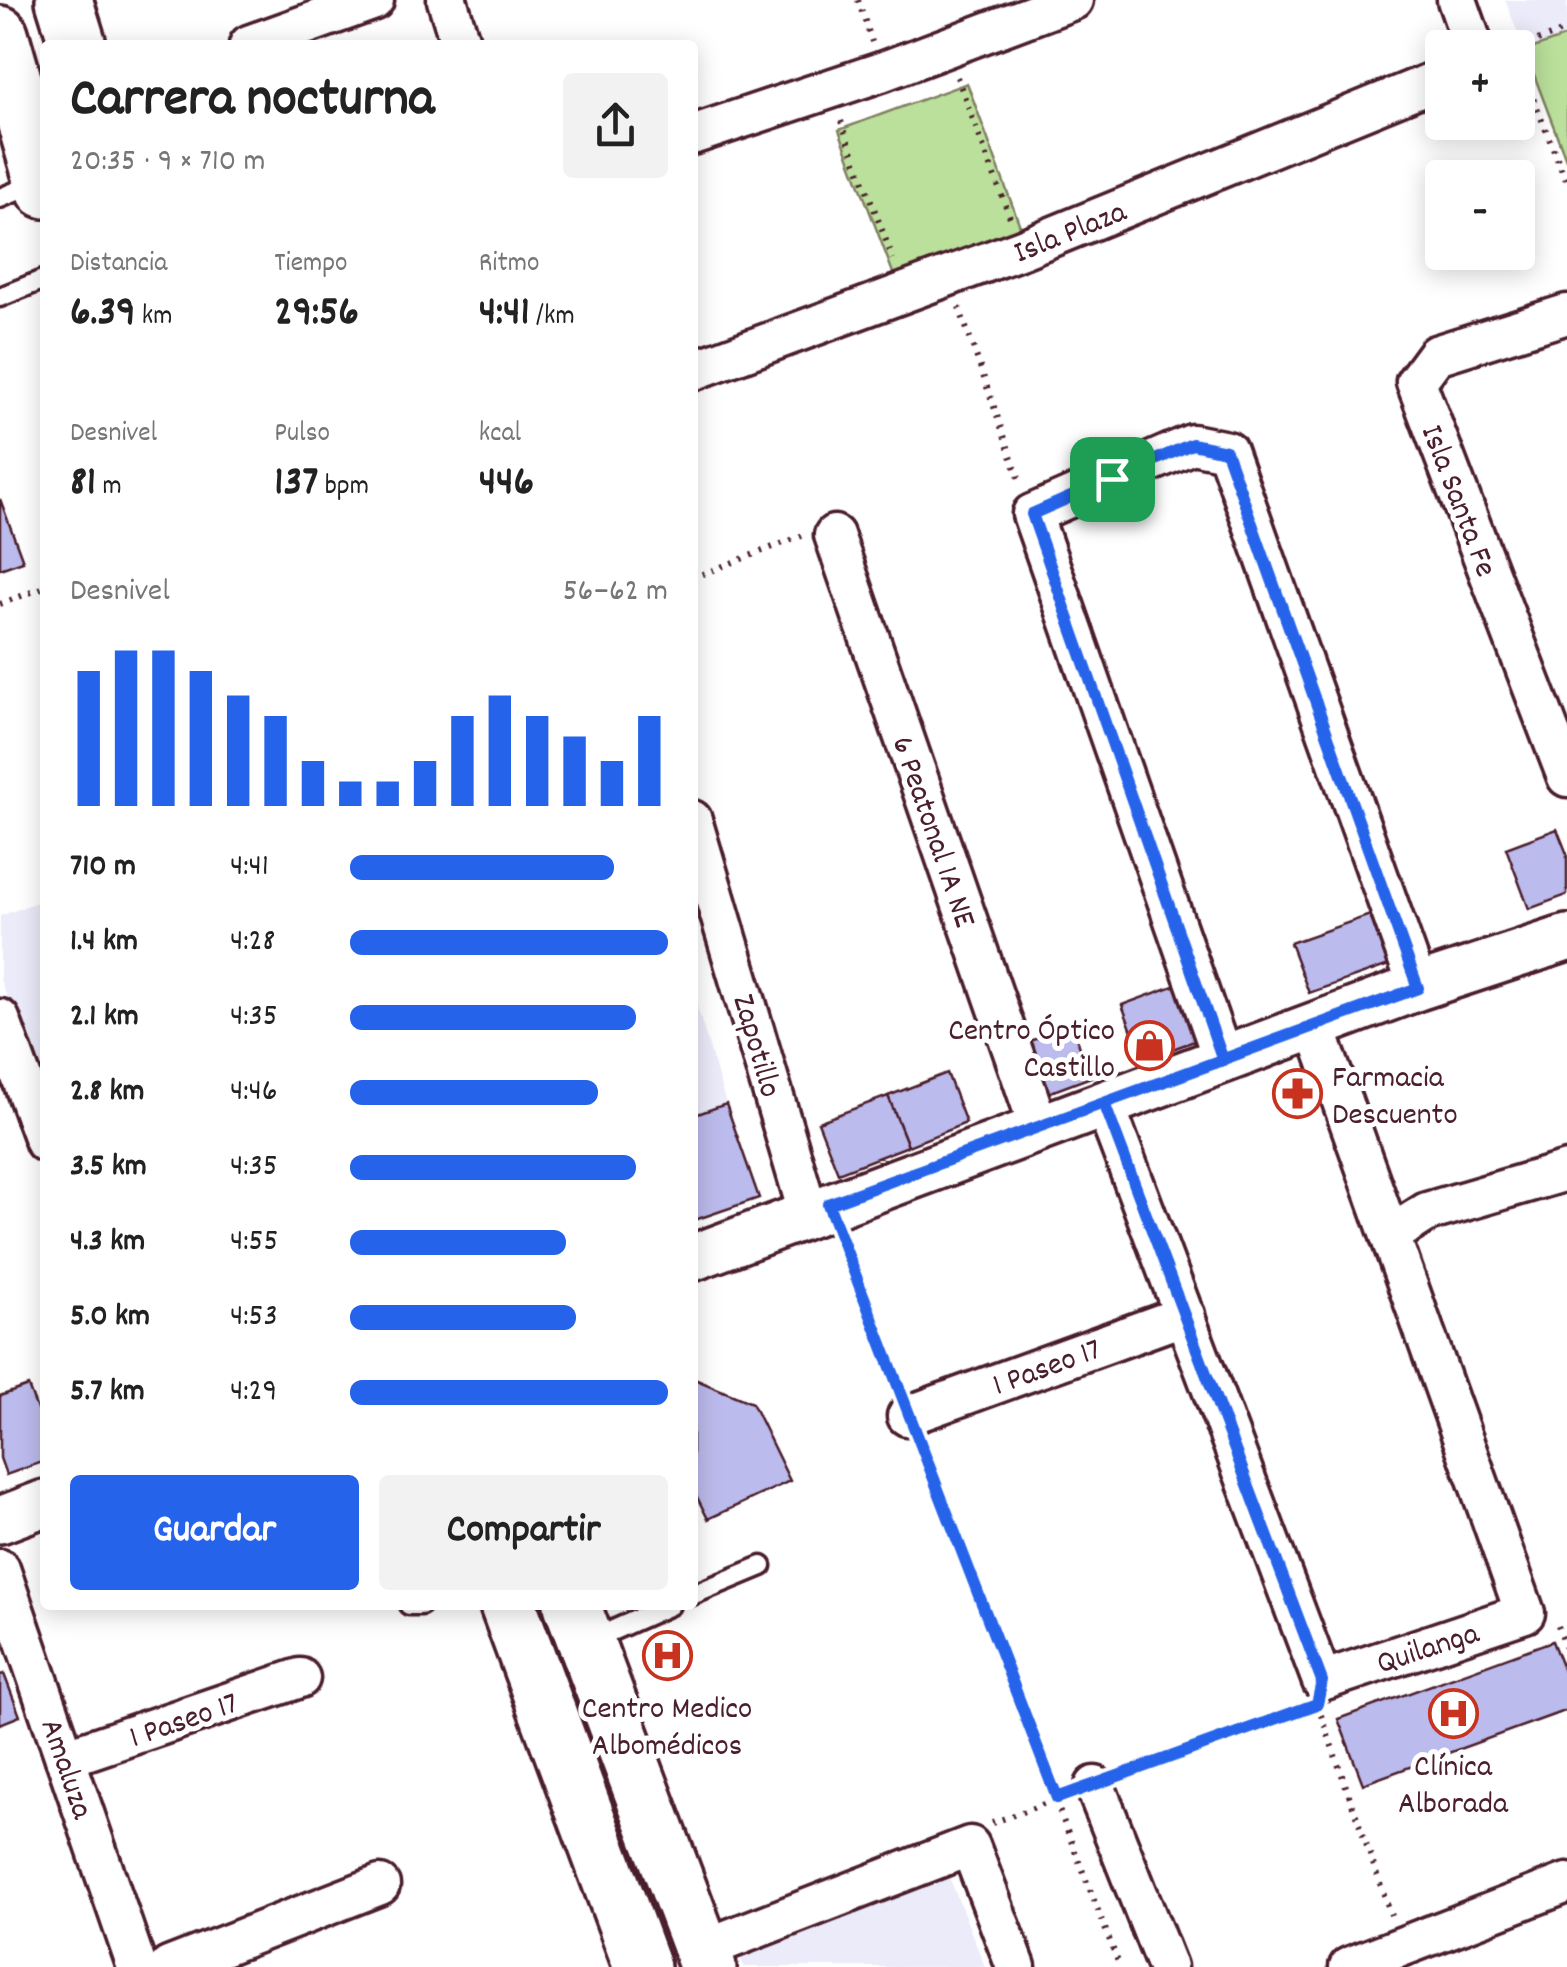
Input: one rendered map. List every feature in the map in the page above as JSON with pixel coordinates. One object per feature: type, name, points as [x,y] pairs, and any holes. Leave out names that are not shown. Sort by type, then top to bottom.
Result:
[{"type":"main road","points":[[64,0],[76,40]]},
{"type":"main road","points":[[0,34],[29,190]]},
{"type":"main road","points":[[510,1610],[642,1967]]},
{"type":"main road","points":[[579,1624],[704,1958]]},
{"type":"street","points":[[262,40],[374,0]]},
{"type":"street","points":[[448,0],[460,40]]},
{"type":"street","points":[[698,133],[1073,0]]},
{"type":"street","points":[[1456,0],[1467,30]]},
{"type":"street","name":"Isla Plaza","points":[[698,369],[948,278],[1425,85]]},
{"type":"street","name":"Isla Santa Fe","points":[[1567,314],[1436,355],[1416,382],[1567,777]]},
{"type":"street","points":[[1223,1060],[1032,514],[1192,444],[1226,451],[1418,988]]},
{"type":"street","name":"6 Peatonal 1A NE","points":[[834,535],[1038,1127]]},
{"type":"street","name":"Zapotillo","points":[[698,838],[818,1208]]},
{"type":"street","points":[[698,1256],[1418,988],[1567,938]]},
{"type":"street","points":[[0,1018],[40,1128]]},
{"type":"street","name":"Quilanga","points":[[1104,1103],[1322,1681],[1526,1613],[1315,1026]]},
{"type":"street","points":[[1391,1235],[1427,1212],[1567,1171]]},
{"type":"street","name":"1 Paseo 17","points":[[907,1416],[1186,1315]]},
{"type":"street","points":[[0,1520],[40,1505]]},
{"type":"street","name":"Amaluza","points":[[0,1569],[138,1967]]},
{"type":"street","name":"1 Paseo 17","points":[[65,1758],[300,1678]]},
{"type":"street","points":[[1096,1786],[1168,1967]]},
{"type":"street","points":[[704,1958],[970,1846],[1016,1967]]},
{"type":"street","points":[[1349,1967],[1419,1955],[1567,1883]]},
{"type":"street","points":[[170,1967],[380,1885]]},
{"type":"lane","points":[[0,297],[40,281]]},
{"type":"lane","points":[[698,1593],[762,1566]]},
{"type":"lane","points":[[579,1624],[646,1610]]},
{"type":"path","points":[[1535,42],[1567,30]]},
{"type":"path","points":[[946,47],[1022,249]]},
{"type":"path","points":[[829,89],[906,293]]},
{"type":"path","points":[[1535,103],[1567,183]]},
{"type":"path","points":[[948,278],[1032,514]]},
{"type":"path","points":[[698,576],[802,536],[834,535]]},
{"type":"path","points":[[0,604],[40,590]]},
{"type":"path","points":[[818,1208],[907,1416],[1120,1967]]},
{"type":"path","points":[[1552,1610],[1567,1651]]},
{"type":"path","points":[[985,1826],[1317,1704],[1386,1908],[1419,1955]]},
{"type":"shaded area","points":[[1505,0],[1567,0],[1567,36],[1535,47],[1535,30],[1517,30]]},
{"type":"shaded area","points":[[40,901],[40,1085],[0,979],[0,916]]},
{"type":"shaded area","points":[[698,1010],[726,1104],[698,1114]]},
{"type":"shaded area","points":[[944,1864],[985,1967],[744,1967],[733,1941]]},
{"type":"green space","points":[[1567,36],[1567,162],[1535,77],[1535,47]]},
{"type":"green space","points":[[967,83],[1023,234],[896,281],[839,130]]},
{"type":"building","points":[[0,499],[23,561],[0,569]]},
{"type":"building","points":[[1557,829],[1567,854],[1567,895],[1529,909],[1506,848]]},
{"type":"building","points":[[1370,915],[1389,965],[1309,993],[1290,943]]},
{"type":"building","points":[[1176,985],[1197,1040],[1143,1060],[1122,1005]]},
{"type":"building","points":[[1072,1026],[1091,1077],[1043,1095],[1024,1043]]},
{"type":"building","points":[[947,1073],[966,1123],[908,1146],[888,1096]]},
{"type":"building","points":[[888,1096],[908,1146],[838,1173],[818,1122]]},
{"type":"building","points":[[726,1104],[759,1198],[698,1219],[698,1114]]},
{"type":"building","points":[[698,1380],[752,1403],[790,1481],[708,1519],[698,1499]]},
{"type":"building","points":[[28,1386],[40,1417],[40,1463],[6,1475],[0,1458],[0,1396]]},
{"type":"building","name":"Clínica Alborada","points":[[1552,1641],[1567,1679],[1567,1710],[1363,1784],[1338,1719]]},
{"type":"building","points":[[4,1674],[20,1716],[0,1724],[0,1675]]},
{"type":"place","name":"Centro Óptico Castillo","points":[[1150,1046]]},
{"type":"place","name":"Farmacia Descuento","points":[[1297,1093]]},
{"type":"place","name":"Centro Medico Albomédicos","points":[[667,1656]]},
{"type":"place","name":"Clínica Alborada","points":[[1453,1714]]},
{"type":"route","points":[[1112,479],[1032,514],[1223,1060],[1104,1103],[1322,1681],[1317,1704],[1057,1798],[935,1492],[828,1204],[1038,1127],[1104,1103],[1223,1060],[1418,988],[1226,451],[1192,444],[1112,479]]}]
